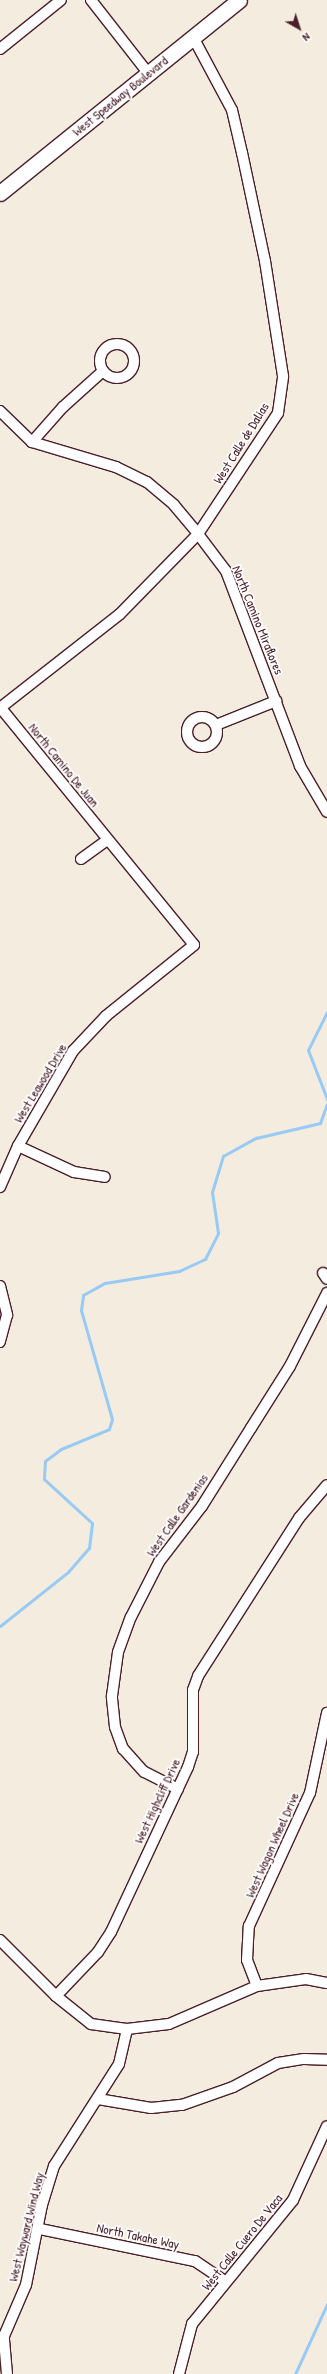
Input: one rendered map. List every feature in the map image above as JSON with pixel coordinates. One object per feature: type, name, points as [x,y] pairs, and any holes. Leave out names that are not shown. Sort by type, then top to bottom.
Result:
[{"type":"main road","name":"West Speedway Boulevard","points":[[0,193],[240,0]]},
{"type":"street","points":[[0,49],[61,0]]},
{"type":"street","points":[[91,0],[148,73]]},
{"type":"street","name":"West Calle de Dalias","points":[[0,707],[120,614],[198,534],[278,413],[284,376],[265,261],[232,110],[193,37]]},
{"type":"street","points":[[32,442],[63,407],[103,371]]},
{"type":"street","name":"North Camino Miraflores","points":[[0,411],[32,442],[116,467],[147,482],[174,505],[198,534],[226,571],[300,766],[327,812]]},
{"type":"street","points":[[216,725],[276,701]]},
{"type":"street","name":"North Camino De Juan","points":[[0,707],[194,945]]},
{"type":"street","points":[[81,859],[107,840]]},
{"type":"street","name":"West Leawood Drive","points":[[0,1187],[18,1146],[73,1051],[106,1016],[194,945]]},
{"type":"street","points":[[18,1146],[74,1172],[105,1177]]},
{"type":"street","points":[[0,1286],[6,1315],[0,1342]]},
{"type":"street","name":"West Calle Gardenias","points":[[178,1789],[144,1772],[123,1749],[115,1727],[112,1696],[118,1652],[131,1617],[159,1562],[202,1506],[290,1366],[327,1292]]},
{"type":"street","name":"West Highcliff Drive","points":[[56,1996],[98,1952],[111,1932],[178,1789],[193,1752],[191,1707],[192,1690],[198,1676],[299,1518],[327,1485]]},
{"type":"street","name":"West Wagon Wheel Drive","points":[[257,1986],[247,1960],[249,1926],[310,1793],[327,1712]]},
{"type":"street","points":[[0,1940],[56,1996],[90,2024],[127,2029],[169,2024],[257,1986],[306,1979],[327,1983]]},
{"type":"street","name":"West Wayward Wind Way","points":[[6,2374],[4,2336],[26,2285],[40,2229],[42,2206],[54,2166],[119,2064],[127,2029]]},
{"type":"street","points":[[98,2099],[151,2108],[182,2105],[222,2091],[278,2063],[304,2059],[327,2060]]},
{"type":"street","name":"West Calle Cuero De Vaca","points":[[179,2374],[192,2324],[225,2281],[293,2200],[327,2126]]},
{"type":"street","name":"North Takahe Way","points":[[40,2229],[195,2261],[225,2281]]},
{"type":"waterway","points":[[327,1012],[308,1050],[327,1099]]},
{"type":"waterway","points":[[0,1626],[68,1572],[89,1548],[92,1523],[44,1479],[45,1461],[61,1449],[109,1429],[112,1419],[81,1310],[83,1295],[105,1283],[179,1271],[205,1259],[218,1233],[212,1192],[223,1156],[256,1138],[320,1123],[327,1104]]},
{"type":"waterway","points":[[295,2374],[327,2304]]}]
